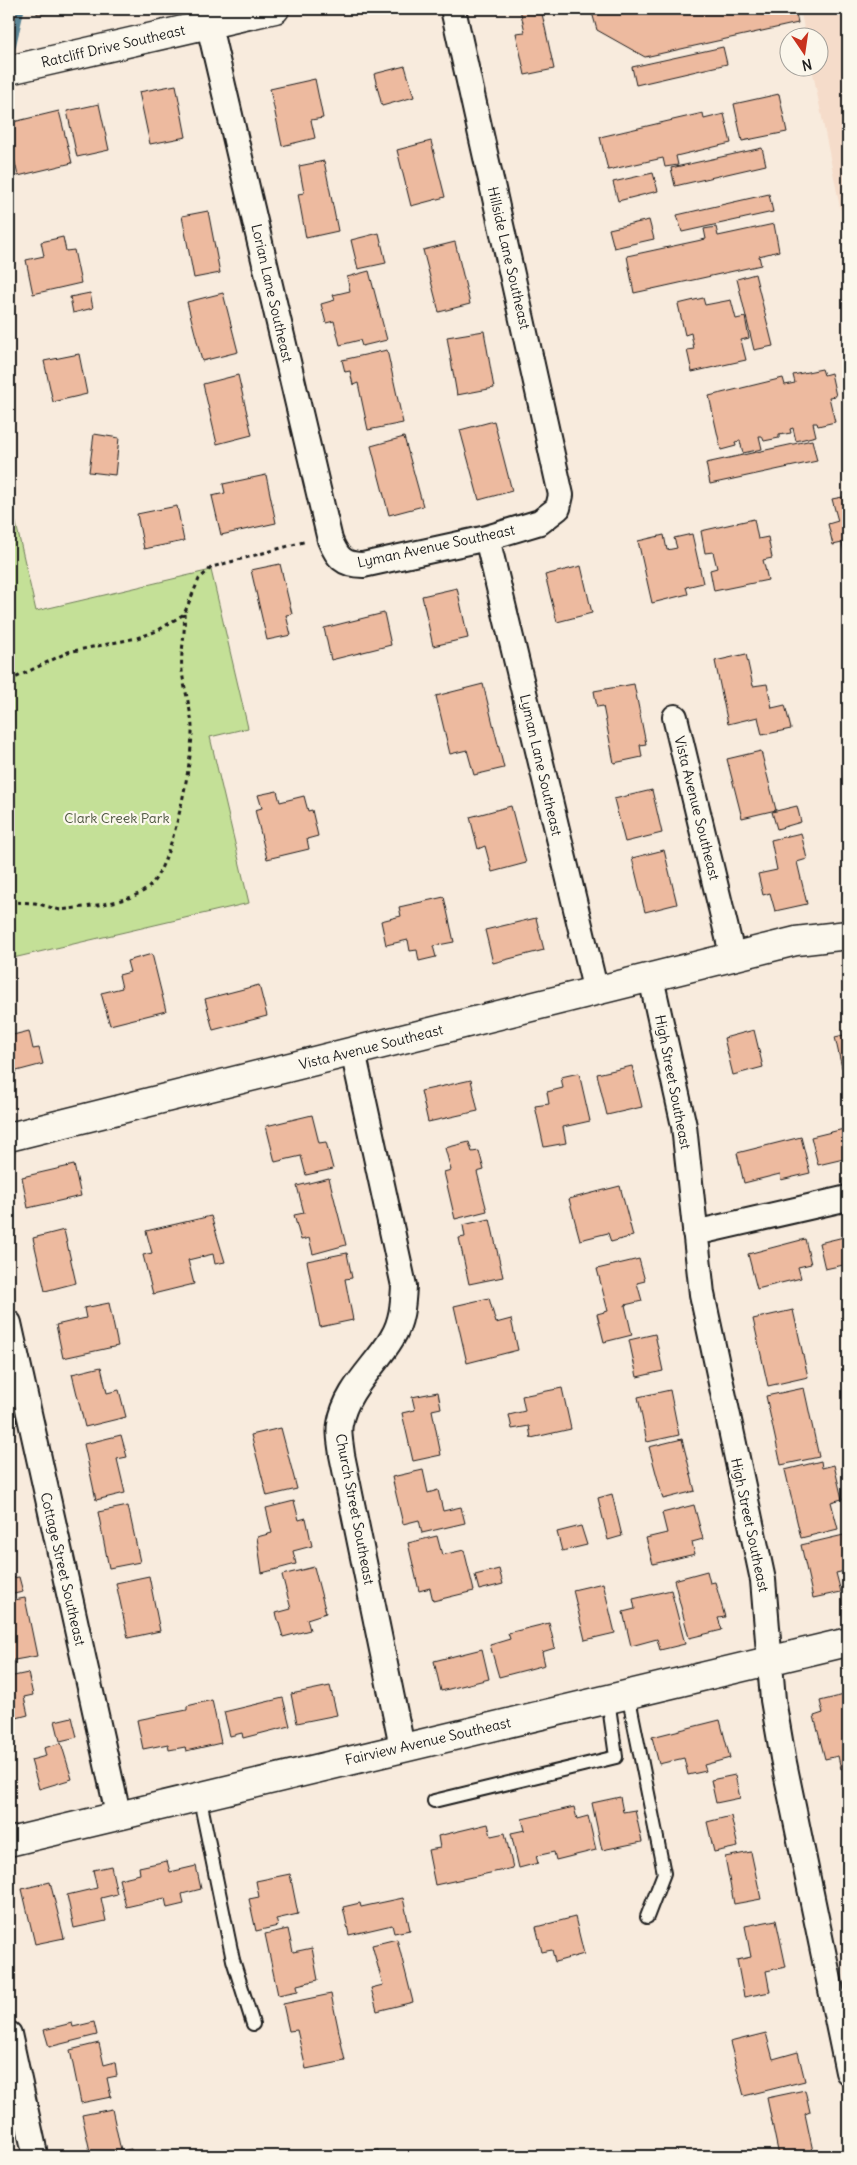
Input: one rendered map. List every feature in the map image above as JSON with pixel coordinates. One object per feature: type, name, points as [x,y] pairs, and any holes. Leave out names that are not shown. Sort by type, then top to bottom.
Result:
[{"type":"main road","name":"Ratcliff Drive Southeast","points":[[9,70],[207,16],[275,9]]},
{"type":"main road","name":"Vista Avenue Southeast","points":[[9,1137],[796,942],[848,935]]},
{"type":"main road","name":"Fairview Avenue Southeast","points":[[9,1842],[118,1814],[848,1642]]},
{"type":"street","name":"Hillside Lane Southeast","points":[[453,9],[561,495],[558,508]]},
{"type":"street","name":"Lorian Lane Southeast","points":[[207,16],[329,536],[335,553],[340,560]]},
{"type":"street","name":"Lyman Avenue Southeast","points":[[340,560],[351,565],[363,565],[487,538],[540,522],[558,508]]},
{"type":"street","name":"Lyman Lane Southeast","points":[[487,538],[596,992]]},
{"type":"street","name":"Vista Avenue Southeast","points":[[675,716],[733,958]]},
{"type":"street","name":"High Street Southeast","points":[[651,978],[680,1100],[702,1294],[716,1368],[763,1580],[773,1700],[848,2072]]},
{"type":"street","name":"Church Street Southeast","points":[[353,1051],[404,1286],[400,1322],[392,1338],[358,1382],[346,1404],[339,1425],[342,1455],[402,1747]]},
{"type":"street","points":[[695,1233],[848,1198]]},
{"type":"street","name":"Cottage Street Southeast","points":[[9,1323],[118,1814]]},
{"type":"street","points":[[9,2034],[34,2149]]},
{"type":"lane","points":[[434,1801],[616,1757],[618,1696]]},
{"type":"lane","points":[[618,1696],[664,1874],[647,1917]]},
{"type":"lane","points":[[199,1795],[233,1960],[252,2024]]},
{"type":"path","points":[[9,902],[35,903],[60,910],[69,909],[126,898],[139,894],[150,885],[168,853],[191,754],[192,725],[182,671],[186,627],[184,614],[199,579],[212,567],[329,536]]},
{"type":"path","points":[[9,681],[68,652],[148,635],[165,627],[184,614]]},
{"type":"shaded area","points":[[800,9],[848,9],[848,247],[814,78],[830,78],[830,28],[804,28]]},
{"type":"green space","name":"Clark Creek Park","points":[[9,493],[36,611],[211,570],[248,728],[210,737],[249,903],[9,959]]},
{"type":"building","points":[[37,9],[79,9],[80,12],[37,14]]},
{"type":"building","points":[[520,9],[541,9],[554,69],[525,75],[516,33],[525,32]]},
{"type":"building","points":[[591,9],[646,9],[646,12],[660,9],[795,9],[798,23],[645,57],[597,30]]},
{"type":"building","points":[[723,47],[727,64],[636,85],[632,67]]},
{"type":"building","points":[[405,66],[414,97],[382,106],[374,74]]},
{"type":"building","points":[[315,79],[323,118],[311,120],[315,138],[282,146],[270,89]]},
{"type":"building","points":[[176,85],[186,137],[150,144],[139,92]]},
{"type":"building","points":[[779,94],[787,132],[742,141],[734,104]]},
{"type":"building","points":[[99,104],[109,150],[77,157],[67,111]]},
{"type":"building","points":[[59,111],[72,163],[18,176],[9,136],[9,123]]},
{"type":"building","points":[[703,113],[704,119],[724,114],[731,143],[676,156],[678,165],[665,167],[663,158],[608,170],[600,137]]},
{"type":"building","points":[[431,141],[445,197],[411,206],[397,150]]},
{"type":"building","points":[[762,148],[766,165],[675,186],[671,168]]},
{"type":"building","points":[[324,161],[338,231],[306,238],[298,194],[304,193],[299,166]]},
{"type":"building","points":[[653,173],[658,191],[618,201],[613,182]]},
{"type":"building","points":[[769,194],[773,212],[682,232],[677,215]]},
{"type":"building","points":[[208,211],[220,273],[194,278],[182,216]]},
{"type":"building","points":[[649,220],[654,239],[614,248],[609,229]]},
{"type":"building","points":[[774,224],[779,251],[759,256],[761,265],[634,293],[627,256],[706,239],[704,229],[716,227],[718,236]]},
{"type":"building","points":[[379,233],[386,263],[358,269],[351,240]]},
{"type":"building","points":[[63,237],[66,251],[74,250],[81,283],[33,294],[26,260],[44,256],[41,242]]},
{"type":"building","points":[[455,242],[470,304],[439,312],[423,250]]},
{"type":"building","points":[[369,271],[387,340],[362,346],[360,340],[340,345],[334,321],[326,323],[321,304],[335,300],[333,295],[350,291],[347,277]]},
{"type":"building","points":[[755,274],[773,346],[754,350],[737,279]]},
{"type":"building","points":[[90,293],[93,308],[73,313],[70,297]]},
{"type":"building","points":[[223,293],[238,352],[202,361],[187,302]]},
{"type":"building","points":[[703,298],[705,305],[731,300],[736,319],[745,317],[749,338],[741,340],[746,360],[692,372],[687,350],[694,349],[691,333],[685,335],[678,304]]},
{"type":"building","points":[[484,331],[494,388],[457,395],[447,337]]},
{"type":"building","points":[[387,350],[403,423],[368,430],[358,383],[353,385],[350,371],[345,372],[342,360]]},
{"type":"building","points":[[79,354],[87,394],[53,402],[44,361]]},
{"type":"building","points":[[822,369],[824,375],[831,373],[836,396],[829,397],[835,422],[818,426],[817,423],[813,423],[816,436],[796,441],[793,428],[790,429],[791,433],[779,435],[779,438],[764,441],[762,436],[759,436],[762,449],[743,453],[740,441],[735,442],[736,446],[721,450],[709,396],[783,378],[785,385],[795,383],[793,375]]},
{"type":"building","points":[[238,375],[252,435],[217,444],[203,384]]},
{"type":"building","points":[[494,421],[512,491],[479,500],[460,430]]},
{"type":"building","points":[[94,434],[119,438],[115,475],[89,472]]},
{"type":"building","points":[[404,437],[423,506],[389,515],[371,446]]},
{"type":"building","points":[[812,440],[817,461],[710,484],[706,463]]},
{"type":"building","points":[[266,475],[276,523],[221,535],[212,496],[225,493],[223,484]]},
{"type":"building","points":[[848,496],[848,560],[846,561],[842,543],[833,545],[828,524],[838,521],[832,499]]},
{"type":"building","points":[[177,506],[184,541],[144,549],[137,514]]},
{"type":"building","points":[[754,519],[758,539],[768,537],[772,558],[763,560],[768,580],[714,591],[710,570],[717,568],[713,552],[705,553],[701,531]]},
{"type":"building","points":[[692,534],[703,583],[686,587],[688,594],[652,603],[638,541],[664,535],[667,550],[677,548],[674,538]]},
{"type":"building","points":[[280,564],[292,614],[286,615],[291,635],[267,640],[251,570]]},
{"type":"building","points":[[581,566],[592,613],[557,622],[545,575]]},
{"type":"building","points":[[457,588],[468,638],[433,646],[422,596]]},
{"type":"building","points":[[384,613],[391,645],[331,660],[324,628]]},
{"type":"building","points":[[746,654],[753,686],[767,684],[772,708],[785,705],[791,729],[762,735],[758,717],[728,724],[715,661]]},
{"type":"building","points":[[483,684],[504,768],[474,775],[467,750],[450,754],[436,696]]},
{"type":"building","points":[[634,684],[646,744],[640,745],[642,757],[614,763],[603,706],[597,707],[594,691]]},
{"type":"building","points":[[761,751],[776,810],[742,818],[727,759]]},
{"type":"building","points":[[652,790],[662,833],[625,842],[614,799]]},
{"type":"building","points":[[277,791],[280,802],[304,796],[308,811],[312,810],[318,836],[307,839],[309,849],[267,859],[255,810],[262,808],[258,795]]},
{"type":"building","points":[[511,806],[526,863],[492,872],[485,846],[478,849],[470,817]]},
{"type":"building","points":[[797,806],[801,822],[777,829],[772,812]]},
{"type":"building","points":[[801,833],[807,859],[797,862],[807,904],[775,911],[770,893],[763,895],[758,874],[777,870],[771,840]]},
{"type":"building","points":[[664,850],[677,904],[645,912],[632,858]]},
{"type":"building","points":[[444,897],[454,942],[433,946],[436,957],[419,961],[417,950],[410,951],[408,940],[386,945],[381,921],[401,916],[399,907]]},
{"type":"building","points":[[536,918],[544,950],[493,963],[485,930]]},
{"type":"building","points":[[152,954],[166,1011],[110,1025],[101,993],[122,988],[119,975],[130,972],[127,961]]},
{"type":"building","points":[[259,985],[267,1016],[213,1030],[205,999]]},
{"type":"building","points":[[754,1030],[763,1067],[733,1075],[724,1038]]},
{"type":"building","points":[[29,1031],[33,1049],[39,1048],[43,1064],[9,1073],[9,1036]]},
{"type":"building","points":[[848,1034],[848,1066],[842,1068],[835,1037]]},
{"type":"building","points":[[632,1066],[642,1107],[607,1115],[597,1074]]},
{"type":"building","points":[[579,1073],[590,1121],[563,1127],[566,1143],[544,1147],[535,1106],[549,1104],[547,1092],[563,1088],[561,1077]]},
{"type":"building","points":[[471,1080],[478,1111],[428,1122],[421,1091]]},
{"type":"building","points":[[312,1115],[319,1143],[326,1142],[333,1169],[306,1175],[301,1156],[275,1162],[266,1126]]},
{"type":"building","points":[[848,1128],[848,1158],[818,1165],[811,1137]]},
{"type":"building","points":[[801,1137],[810,1173],[781,1180],[780,1174],[744,1183],[737,1153]]},
{"type":"building","points":[[469,1142],[472,1152],[479,1151],[484,1170],[477,1172],[487,1211],[455,1219],[444,1172],[451,1170],[445,1148]]},
{"type":"building","points":[[74,1165],[81,1196],[28,1208],[22,1177]]},
{"type":"building","points":[[329,1178],[346,1245],[313,1254],[309,1238],[301,1240],[294,1215],[304,1213],[297,1186]]},
{"type":"building","points":[[620,1186],[633,1236],[611,1242],[608,1233],[580,1240],[569,1199]]},
{"type":"building","points":[[211,1216],[225,1262],[215,1264],[213,1254],[188,1260],[194,1284],[153,1294],[143,1255],[152,1253],[146,1231]]},
{"type":"building","points":[[490,1219],[503,1277],[469,1284],[459,1238],[465,1237],[463,1225]]},
{"type":"building","points":[[64,1230],[76,1283],[45,1291],[33,1238]]},
{"type":"building","points":[[848,1236],[848,1264],[825,1269],[819,1243]]},
{"type":"building","points":[[805,1239],[811,1264],[798,1267],[801,1278],[757,1289],[748,1254]]},
{"type":"building","points":[[347,1253],[352,1278],[345,1279],[353,1320],[320,1327],[307,1261]]},
{"type":"building","points":[[639,1259],[645,1281],[637,1283],[642,1301],[625,1305],[632,1335],[604,1342],[597,1314],[608,1311],[597,1269]]},
{"type":"building","points":[[489,1298],[496,1323],[511,1319],[518,1350],[467,1363],[454,1306]]},
{"type":"building","points":[[109,1303],[118,1346],[63,1358],[56,1325],[86,1318],[84,1308]]},
{"type":"building","points":[[793,1310],[808,1377],[768,1386],[753,1319]]},
{"type":"building","points":[[655,1334],[663,1371],[637,1377],[629,1340]]},
{"type":"building","points":[[101,1367],[107,1393],[119,1390],[126,1417],[85,1427],[72,1374]]},
{"type":"building","points":[[562,1388],[571,1429],[531,1438],[529,1426],[512,1429],[509,1415],[525,1411],[522,1396]]},
{"type":"building","points":[[804,1388],[819,1457],[781,1465],[766,1396]]},
{"type":"building","points":[[670,1390],[679,1435],[647,1442],[638,1397]]},
{"type":"building","points":[[438,1392],[441,1408],[432,1410],[441,1455],[413,1461],[402,1413],[415,1410],[412,1397]]},
{"type":"building","points":[[281,1428],[297,1489],[267,1496],[251,1435]]},
{"type":"building","points":[[121,1435],[127,1457],[117,1459],[125,1493],[96,1500],[84,1444]]},
{"type":"building","points":[[682,1439],[695,1491],[663,1499],[649,1447]]},
{"type":"building","points":[[821,1461],[822,1468],[834,1465],[842,1499],[831,1502],[838,1529],[801,1538],[785,1470]]},
{"type":"building","points":[[423,1470],[428,1493],[438,1490],[443,1511],[461,1507],[465,1523],[422,1533],[419,1520],[403,1524],[392,1477]]},
{"type":"building","points":[[612,1494],[622,1536],[608,1540],[598,1498]]},
{"type":"building","points":[[294,1501],[299,1520],[306,1518],[312,1546],[293,1551],[296,1564],[262,1573],[257,1537],[272,1533],[266,1508]]},
{"type":"building","points":[[694,1505],[703,1539],[692,1542],[695,1554],[653,1564],[646,1538],[667,1533],[662,1513]]},
{"type":"building","points":[[128,1506],[140,1562],[109,1568],[98,1512]]},
{"type":"building","points":[[581,1526],[587,1545],[562,1551],[557,1532]]},
{"type":"building","points":[[848,1534],[848,1584],[845,1571],[836,1573],[841,1592],[813,1598],[801,1545]]},
{"type":"building","points":[[437,1536],[442,1555],[464,1550],[474,1591],[433,1601],[430,1588],[419,1591],[408,1543]]},
{"type":"building","points":[[9,1564],[12,1578],[19,1577],[23,1592],[9,1595]]},
{"type":"building","points":[[314,1567],[326,1613],[307,1619],[310,1630],[283,1637],[276,1613],[291,1609],[282,1575]]},
{"type":"building","points":[[499,1569],[503,1584],[479,1590],[475,1575]]},
{"type":"building","points":[[707,1571],[710,1583],[715,1582],[725,1617],[718,1618],[722,1630],[689,1638],[674,1580]]},
{"type":"building","points":[[149,1576],[160,1631],[128,1638],[116,1583]]},
{"type":"building","points":[[603,1583],[615,1633],[585,1640],[573,1590]]},
{"type":"building","points":[[671,1590],[685,1644],[660,1650],[657,1639],[631,1646],[623,1612],[635,1609],[633,1599]]},
{"type":"building","points":[[25,1598],[37,1656],[9,1661],[9,1601]]},
{"type":"building","points":[[549,1623],[555,1648],[542,1652],[545,1665],[499,1677],[490,1645],[510,1639],[508,1633]]},
{"type":"building","points":[[482,1649],[489,1679],[441,1691],[434,1661]]},
{"type":"building","points":[[28,1673],[33,1695],[24,1697],[28,1715],[9,1720],[9,1677]]},
{"type":"building","points":[[330,1686],[337,1715],[297,1723],[291,1694]]},
{"type":"building","points":[[848,1694],[848,1767],[841,1769],[838,1756],[825,1759],[814,1716],[823,1713],[820,1701]]},
{"type":"building","points":[[283,1698],[290,1726],[243,1738],[242,1733],[230,1736],[224,1712]]},
{"type":"building","points":[[212,1700],[221,1743],[186,1751],[185,1747],[169,1750],[168,1744],[143,1749],[137,1720],[187,1710],[187,1706]]},
{"type":"building","points":[[72,1717],[77,1737],[60,1741],[55,1721]]},
{"type":"building","points":[[720,1720],[730,1758],[704,1765],[706,1771],[688,1775],[684,1758],[659,1764],[652,1737]]},
{"type":"building","points":[[61,1743],[72,1779],[39,1789],[31,1760],[46,1756],[44,1748]]},
{"type":"building","points":[[735,1775],[740,1798],[716,1803],[711,1780]]},
{"type":"building","points":[[620,1797],[623,1812],[635,1810],[642,1842],[602,1850],[592,1803]]},
{"type":"building","points":[[574,1807],[577,1819],[588,1816],[596,1850],[556,1860],[554,1852],[536,1856],[538,1863],[519,1868],[511,1833],[525,1830],[522,1819]]},
{"type":"building","points":[[731,1816],[738,1847],[714,1852],[707,1822]]},
{"type":"building","points":[[848,1819],[848,1848],[847,1849],[844,1820]]},
{"type":"building","points":[[488,1824],[491,1836],[505,1833],[513,1868],[435,1885],[428,1850],[440,1848],[438,1836]]},
{"type":"building","points":[[751,1852],[761,1899],[734,1904],[725,1857]]},
{"type":"building","points":[[167,1861],[170,1872],[196,1866],[201,1889],[182,1894],[184,1904],[167,1908],[165,1898],[126,1907],[119,1879],[140,1874],[139,1867]]},
{"type":"building","points":[[111,1866],[117,1894],[101,1898],[106,1921],[74,1928],[67,1895],[97,1888],[93,1870]]},
{"type":"building","points":[[290,1874],[298,1914],[276,1919],[278,1926],[256,1931],[249,1899],[259,1897],[256,1881]]},
{"type":"building","points":[[50,1882],[64,1938],[35,1944],[22,1889]]},
{"type":"building","points":[[403,1898],[410,1930],[394,1933],[392,1925],[349,1935],[343,1907],[360,1903],[361,1907]]},
{"type":"building","points":[[575,1917],[584,1954],[555,1962],[552,1950],[542,1952],[536,1927]]},
{"type":"building","points":[[776,1920],[786,1967],[766,1971],[770,1992],[744,1997],[737,1960],[751,1957],[745,1926]]},
{"type":"building","points":[[288,1929],[293,1952],[312,1948],[318,1980],[297,1985],[298,1991],[278,1995],[265,1934]]},
{"type":"building","points":[[397,1939],[413,2002],[377,2011],[371,1988],[383,1985],[372,1945]]},
{"type":"building","points":[[331,1994],[345,2061],[306,2069],[297,2030],[289,2031],[283,2004]]},
{"type":"building","points":[[94,2022],[97,2035],[49,2047],[44,2030],[72,2023],[73,2027]]},
{"type":"building","points":[[766,2033],[773,2059],[798,2052],[805,2081],[744,2096],[730,2042]]},
{"type":"building","points":[[99,2043],[104,2065],[115,2062],[117,2076],[107,2078],[111,2097],[81,2103],[70,2050]]},
{"type":"building","points":[[805,2090],[810,2112],[805,2114],[814,2156],[779,2156],[767,2098]]},
{"type":"building","points":[[112,2109],[121,2151],[131,2149],[133,2156],[91,2156],[82,2115]]},
{"type":"building","points":[[378,2150],[380,2156],[351,2156]]},
{"type":"waterway","points":[[12,47],[21,9]]}]
